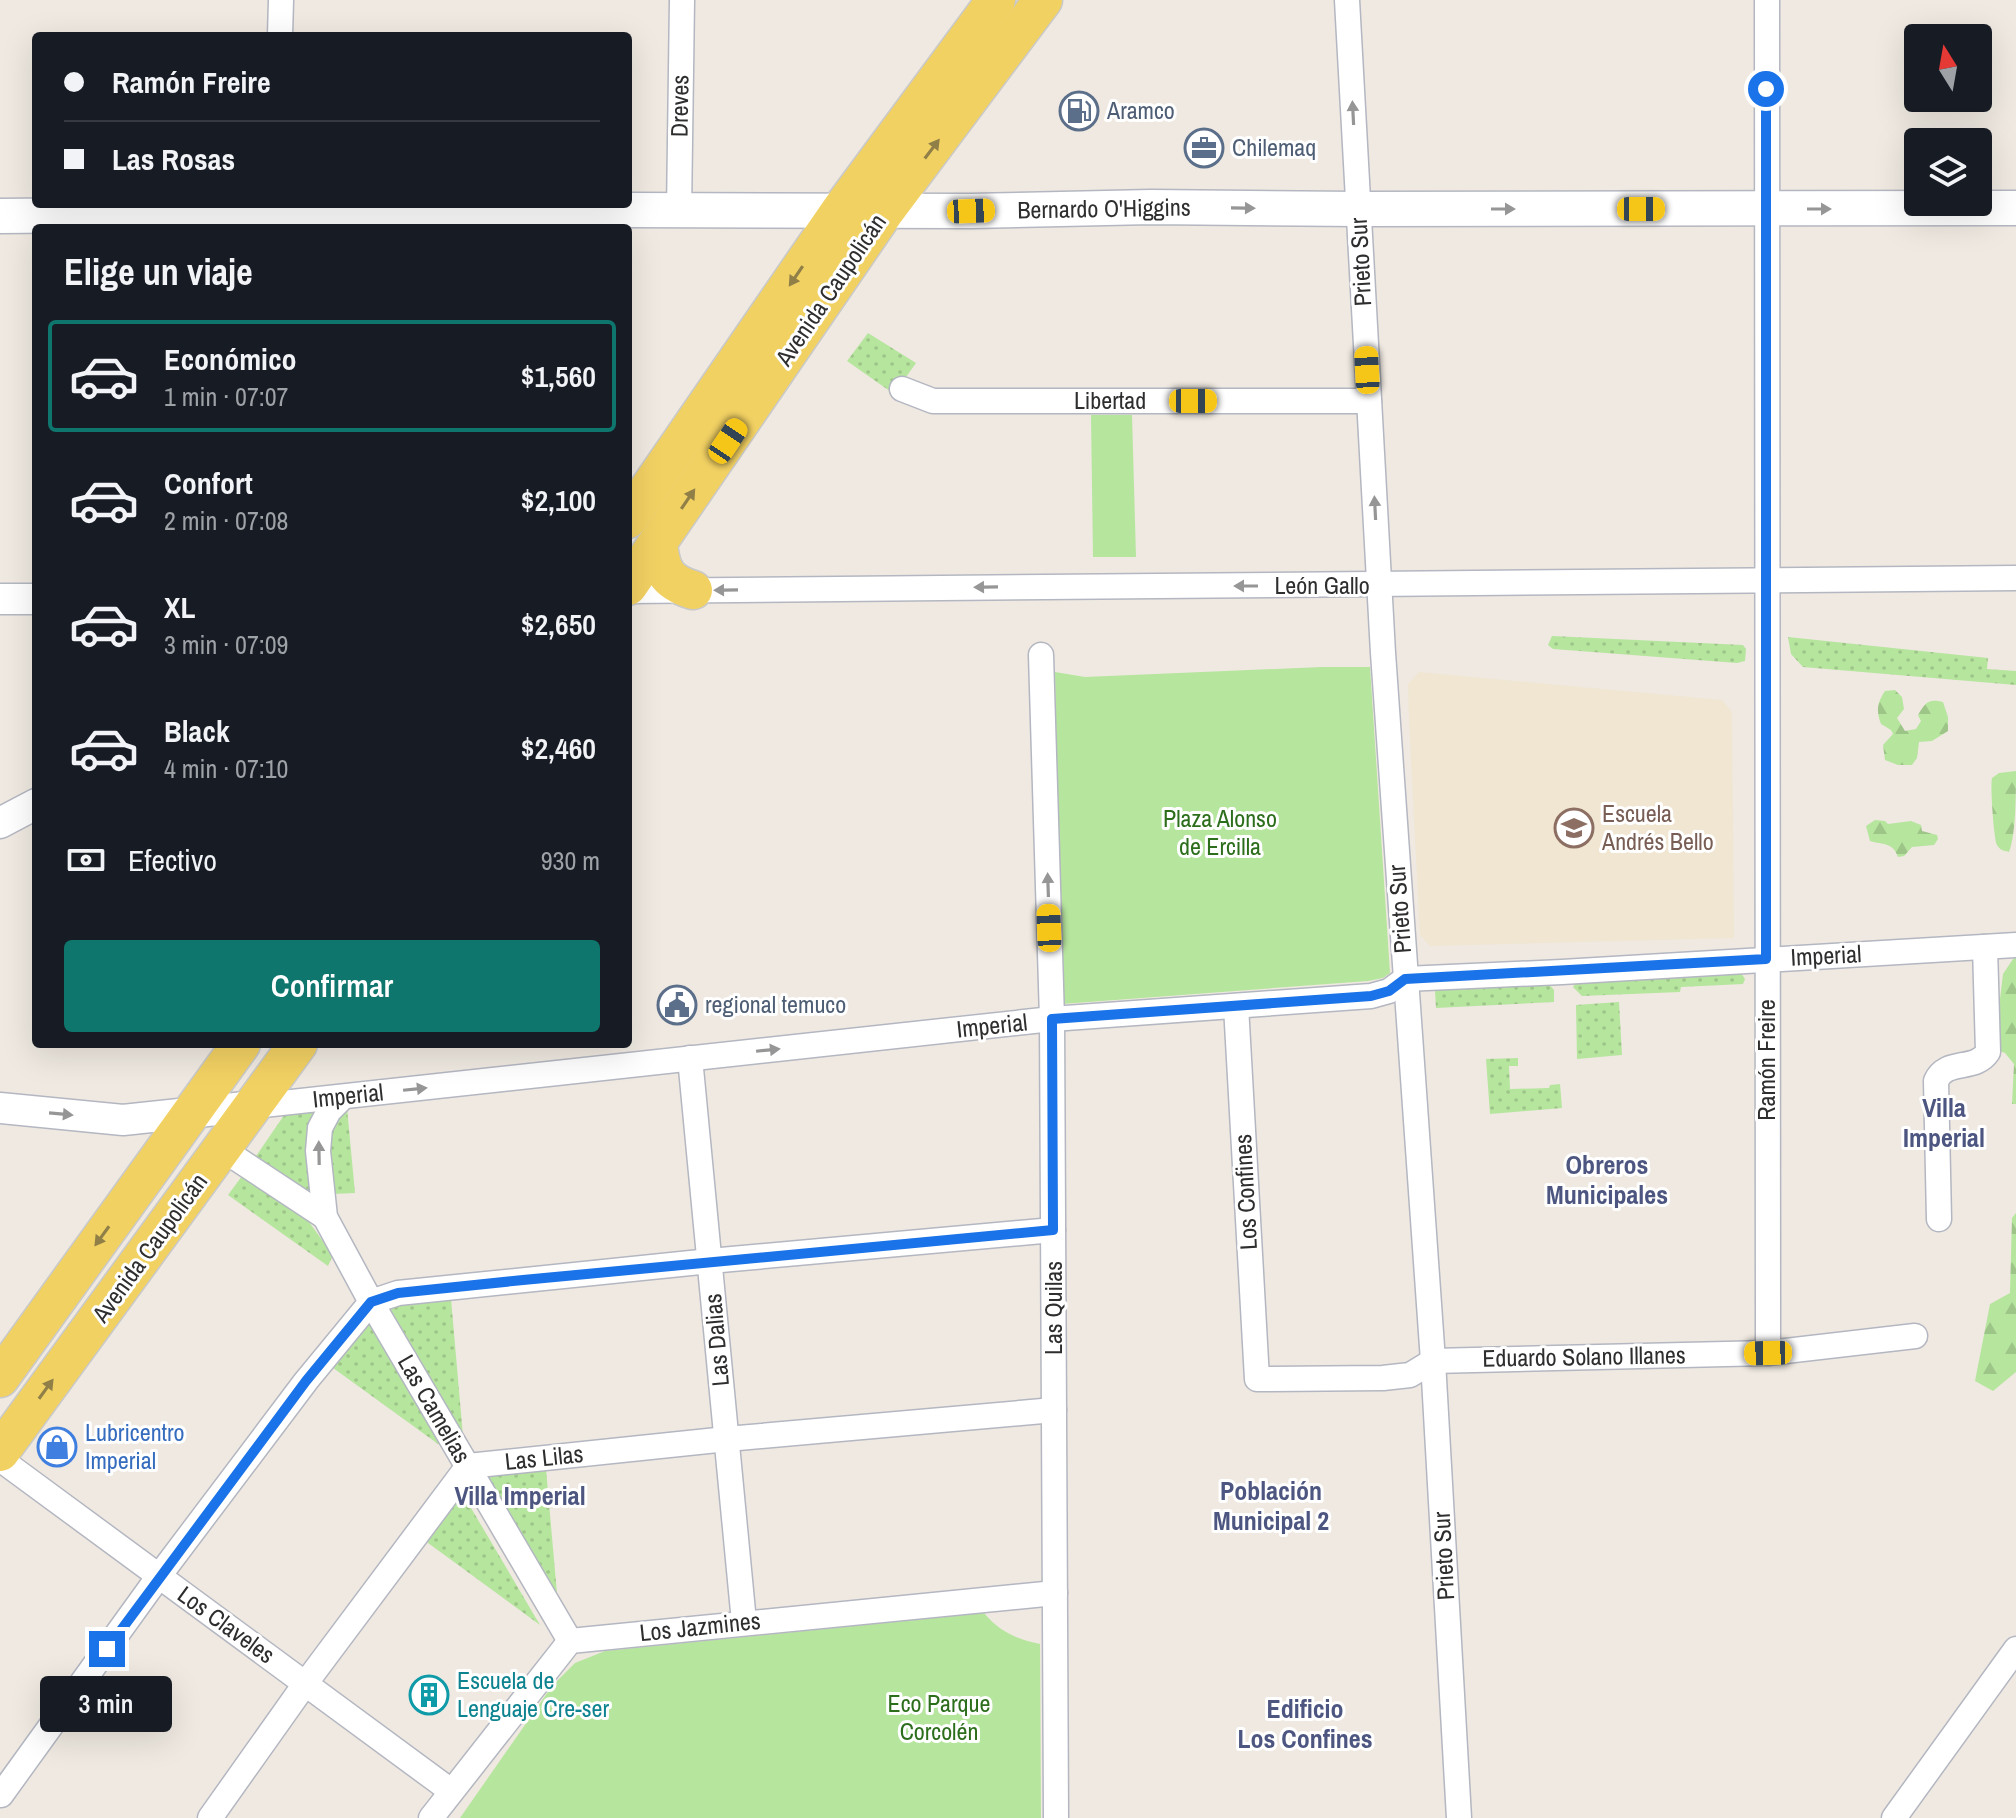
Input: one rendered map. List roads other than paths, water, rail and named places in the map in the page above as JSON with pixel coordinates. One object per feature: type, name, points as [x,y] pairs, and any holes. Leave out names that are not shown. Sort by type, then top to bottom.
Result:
[{"type":"main road","name":"Avenida Caupolicán","points":[[632,513],[840,211],[996,0]]},
{"type":"main road","name":"Avenida Caupolicán","points":[[632,582],[885,211],[1043,0]]},
{"type":"main road","name":"Bernardo O'Higgins","points":[[0,216],[1151,207],[2016,208]]},
{"type":"main road","points":[[658,544],[660,563],[667,575],[678,586],[693,590]]},
{"type":"main road","name":"Avenida Caupolicán","points":[[0,1378],[238,1048]]},
{"type":"main road","name":"Avenida Caupolicán","points":[[0,1452],[295,1048]]},
{"type":"street","points":[[280,32],[281,0]]},
{"type":"street","name":"Dreves","points":[[679,211],[682,0]]},
{"type":"street","name":"Prieto Sur","points":[[1347,0],[1380,585],[1433,1361],[1459,1818]]},
{"type":"street","name":"Ramón Freire","points":[[1767,0],[1768,1353]]},
{"type":"street","name":"Libertad","points":[[902,389],[933,401],[1369,401]]},
{"type":"street","name":"León Gallo","points":[[632,588],[2016,578]]},
{"type":"street","points":[[0,599],[32,599]]},
{"type":"street","name":"Las Quilas","points":[[1041,655],[1052,1019],[1056,1818]]},
{"type":"street","points":[[0,823],[32,806]]},
{"type":"street","name":"Imperial","points":[[254,1106],[1052,1019],[1371,996],[1389,991],[1405,979],[2016,945]]},
{"type":"street","points":[[1939,1219],[1936,1081],[1940,1072],[1948,1067],[1978,1062],[1988,1052],[1985,947]]},
{"type":"street","name":"Los Confines","points":[[1236,1006],[1257,1379]]},
{"type":"street","name":"Las Dalias","points":[[690,1058],[744,1622]]},
{"type":"street","name":"Las Camelias","points":[[343,1097],[329,1111],[320,1128],[318,1151],[325,1217],[371,1302],[570,1641]]},
{"type":"street","points":[[0,1108],[123,1120],[254,1106]]},
{"type":"street","points":[[123,1120],[147,1137],[156,1162]]},
{"type":"street","name":"Las Camelias","points":[[222,1149],[325,1217]]},
{"type":"street","points":[[1,1795],[159,1576],[306,1381],[371,1302],[398,1293],[1053,1230]]},
{"type":"street","name":"Eduardo Solano Illanes","points":[[1257,1379],[1383,1378],[1410,1375],[1433,1361],[1768,1353],[1915,1336]]},
{"type":"street","name":"Las Lilas","points":[[468,1466],[1054,1410]]},
{"type":"street","name":"Los Claveles","points":[[0,1459],[451,1791]]},
{"type":"street","points":[[210,1818],[305,1684],[468,1466]]},
{"type":"street","name":"Los Jazmines","points":[[570,1641],[1055,1593]]},
{"type":"street","points":[[431,1818],[570,1641]]},
{"type":"street","points":[[1894,1818],[2016,1649]]},
{"type":"place","name":"Aramco","points":[[1079,111]]},
{"type":"place","name":"Chilemaq","points":[[1204,148]]},
{"type":"place","name":"Escuela Andrés Bello","points":[[1574,828]]},
{"type":"place","name":"regional temuco","points":[[677,1005]]},
{"type":"place","name":"Lubricentro Imperial","points":[[57,1447]]},
{"type":"place","name":"Escuela de Lenguaje Cre-ser","points":[[429,1695]]},
{"type":"district","name":"Villa Imperial","points":[[1944,1123]]},
{"type":"district","name":"Obreros Municipales","points":[[1607,1180]]},
{"type":"district","name":"Villa Imperial","points":[[520,1496]]},
{"type":"district","name":"Población Municipal 2","points":[[1271,1506]]},
{"type":"district","name":"Edificio Los Confines","points":[[1305,1724]]},
{"type":"park label","name":"Plaza Alonso de Ercilla","points":[[1220,833]]},
{"type":"park label","name":"Eco Parque Corcolén","points":[[939,1718]]}]
